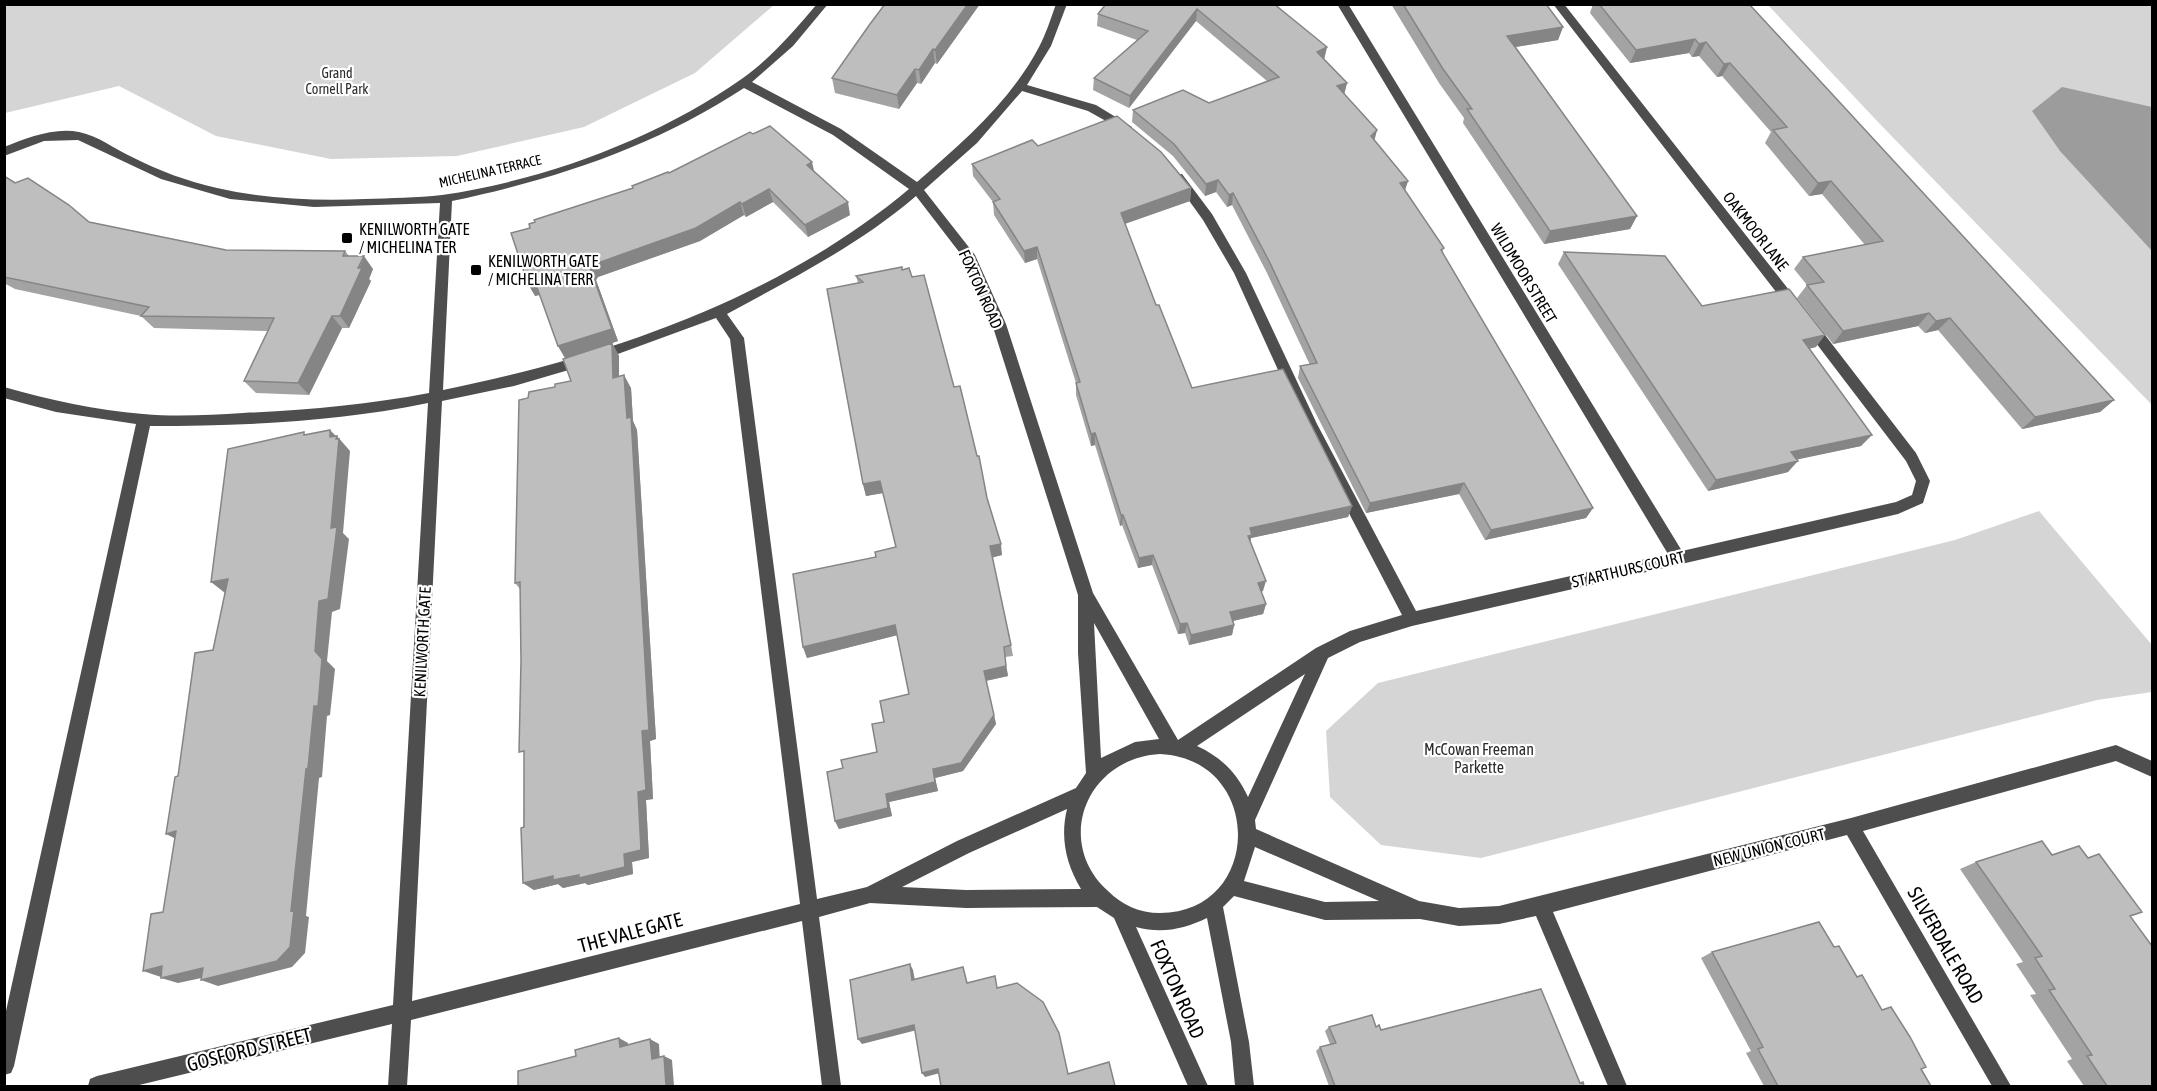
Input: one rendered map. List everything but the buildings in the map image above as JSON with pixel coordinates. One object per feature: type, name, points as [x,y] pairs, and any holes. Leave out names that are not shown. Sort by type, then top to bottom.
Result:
[{"type":"street","name":"MICHELINA TERRACE","points":[[4,152],[33,140],[71,135],[85,138],[125,160],[158,174],[231,195],[335,204],[446,198],[557,171],[660,131],[744,83],[796,38],[823,4]]},
{"type":"street","points":[[4,392],[56,407],[144,420],[217,420],[301,416],[373,409],[436,398],[555,370],[719,312],[830,252],[886,215],[973,140],[1020,87],[1045,46],[1062,4]]},
{"type":"street","name":"WILDMOOR STREET","points":[[1342,4],[1678,558]]},
{"type":"street","name":"OAKMOOR LANE","points":[[1558,4],[1895,435],[1911,457],[1923,481]]},
{"type":"street","name":"FOXTON ROAD","points":[[744,83],[837,132],[888,166],[917,189],[969,255],[999,324],[1086,595],[1176,749]]},
{"type":"street","points":[[1020,87],[1092,108],[1137,134]]},
{"type":"street","points":[[1171,166],[1208,217],[1240,273],[1310,425],[1412,619]]},
{"type":"street","name":"KENILWORTH GATE","points":[[398,1086],[446,198]]},
{"type":"street","points":[[719,312],[737,338],[832,1086]]},
{"type":"street","points":[[4,1066],[144,420]]},
{"type":"street","name":"ST ARTHURS COURT","points":[[1176,749],[1322,653],[1356,636],[1412,619],[1898,508],[1918,499],[1923,481]]},
{"type":"street","name":"FOXTON ROAD","points":[[1086,595],[1086,653],[1094,773]]},
{"type":"street","points":[[1248,827],[1240,800],[1230,782],[1198,757],[1176,749],[1152,747],[1131,751],[1111,760],[1094,773],[1079,795],[1072,816],[1072,838],[1076,860],[1087,881],[1102,898],[1119,910],[1138,918],[1158,921],[1178,920],[1198,915],[1214,905],[1233,887],[1245,862],[1248,827],[1322,653]]},
{"type":"street","name":"NEW UNION COURT","points":[[1233,887],[1325,911],[1420,910],[1459,916],[1499,915],[1851,826],[2116,753],[2152,769]]},
{"type":"street","name":"THE VALE GATE","points":[[402,1012],[869,895],[963,847],[1079,795]]},
{"type":"street","name":"SILVERDALE ROAD","points":[[1851,826],[2002,1086]]},
{"type":"street","name":"NEW UNION COURT","points":[[1248,827],[1420,910]]},
{"type":"street","name":"THE VALE GATE","points":[[869,895],[966,899],[1102,898]]},
{"type":"street","points":[[1214,905],[1240,1042],[1245,1086]]},
{"type":"street","points":[[1541,906],[1618,1086]]},
{"type":"street","name":"FOXTON ROAD","points":[[1119,910],[1198,1086]]},
{"type":"street","name":"GOSFORD STREET","points":[[97,1086],[402,1012]]},
{"type":"green space","name":"Grand Cornell Park","points":[[4,5],[774,5],[695,73],[584,127],[457,156],[331,159],[216,136],[119,86],[5,113]]},
{"type":"green space","points":[[1768,5],[2152,5],[2152,405],[1878,122]]},
{"type":"green space","name":"McCowan Freeman Parkette","points":[[2039,511],[2152,645],[2152,692],[2097,700],[1481,858],[1381,845],[1330,797],[1326,731],[1378,683],[1955,540]]},
{"type":"shaded area","points":[[2062,87],[2152,107],[2152,251],[2060,151],[2032,111]]},
{"type":"place","name":"KENILWORTH GATE / MICHELINA TER","points":[[347,238]]},
{"type":"place","name":"KENILWORTH GATE / MICHELINA TERR","points":[[476,270]]}]
